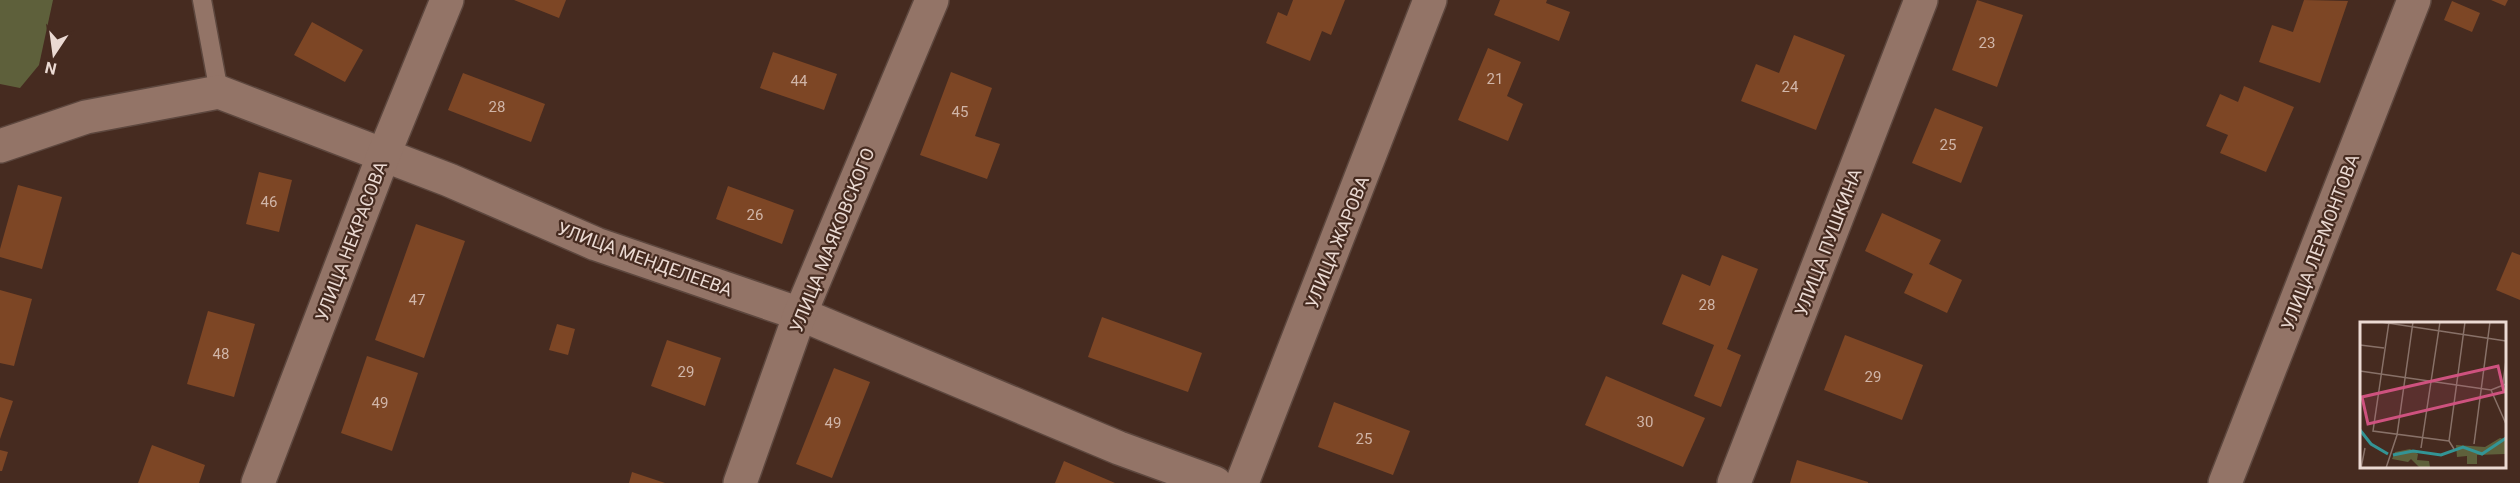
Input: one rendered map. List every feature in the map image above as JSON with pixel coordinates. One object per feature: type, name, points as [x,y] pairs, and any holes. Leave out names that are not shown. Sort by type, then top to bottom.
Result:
[{"type":"street","name":"УЛИЦА НЕКРАСОВА","points":[[258,483],[384,154],[447,0]]},
{"type":"street","name":"УЛИЦА МАЯКОВСКОГО","points":[[740,483],[800,314],[932,0]]},
{"type":"street","name":"УЛИЦА ЖАРОВА","points":[[1242,483],[1430,0]]},
{"type":"street","name":"УЛИЦА ПУШКИНА","points":[[1734,483],[1921,0]]},
{"type":"street","name":"УЛИЦА ЛЕРМОНТОВА","points":[[2225,483],[2414,0]]},
{"type":"street","points":[[0,146],[86,117],[219,92]]},
{"type":"street","name":"УЛИЦА МЕНДЕЛЕЕВА","points":[[219,92],[449,180],[596,244],[800,314],[1119,448],[1215,483]]},
{"type":"lane","points":[[202,0],[219,92]]},
{"type":"green space","points":[[0,0],[53,0],[39,65],[20,88],[0,84]]},
{"type":"building","points":[[514,0],[566,0],[559,18]]},
{"type":"building","points":[[1293,0],[1345,0],[1331,35],[1322,31],[1310,61],[1266,43],[1278,12],[1287,16]]},
{"type":"building","points":[[1500,0],[1547,0],[1546,3],[1570,12],[1559,41],[1494,15]]},
{"type":"building","points":[[1977,0],[2023,15],[1997,87],[1952,70]]},
{"type":"building","points":[[2304,0],[2348,1],[2320,83],[2259,62],[2272,25],[2293,32]]},
{"type":"building","points":[[2491,0],[2508,0],[2505,6]]},
{"type":"building","points":[[2452,1],[2480,13],[2472,32],[2444,20]]},
{"type":"building","points":[[312,22],[363,50],[345,82],[294,55]]},
{"type":"building","points":[[1794,35],[1845,55],[1816,130],[1741,101],[1756,64],[1779,73]]},
{"type":"building","points":[[1488,48],[1521,62],[1507,96],[1523,104],[1508,141],[1458,120]]},
{"type":"building","points":[[773,52],[837,74],[824,110],[760,88]]},
{"type":"building","points":[[951,72],[992,88],[975,136],[1000,144],[987,179],[920,155]]},
{"type":"building","points":[[463,73],[545,104],[531,142],[448,110]]},
{"type":"building","points":[[2244,86],[2294,107],[2266,172],[2220,153],[2228,135],[2206,126],[2220,94],[2238,102]]},
{"type":"building","points":[[1935,108],[1983,127],[1961,183],[1912,163]]},
{"type":"building","points":[[259,172],[292,180],[279,232],[246,224]]},
{"type":"building","points":[[18,185],[62,197],[42,269],[0,257],[0,249]]},
{"type":"building","points":[[728,186],[794,210],[782,244],[716,219]]},
{"type":"building","points":[[1882,213],[1941,240],[1929,264],[1962,280],[1947,313],[1904,293],[1913,274],[1865,251]]},
{"type":"building","points":[[416,224],[465,241],[424,358],[375,340]]},
{"type":"building","points":[[2512,252],[2520,255],[2520,300],[2496,290]]},
{"type":"building","points":[[1722,255],[1758,269],[1727,349],[1741,355],[1721,407],[1694,396],[1714,345],[1662,324],[1682,274],[1710,286]]},
{"type":"building","points":[[0,290],[32,299],[14,366],[0,363]]},
{"type":"building","points":[[208,311],[255,324],[234,397],[187,384]]},
{"type":"building","points":[[1102,317],[1202,353],[1188,392],[1088,357]]},
{"type":"building","points":[[557,324],[575,329],[568,355],[549,350]]},
{"type":"building","points":[[1845,335],[1923,365],[1902,420],[1824,390]]},
{"type":"building","points":[[667,340],[721,358],[705,406],[651,386]]},
{"type":"building","points":[[367,356],[418,373],[392,451],[341,433]]},
{"type":"building","points":[[834,368],[870,382],[832,478],[796,464]]},
{"type":"building","points":[[1606,376],[1705,418],[1683,467],[1585,425]]},
{"type":"building","points":[[0,397],[13,401],[0,439]]},
{"type":"building","points":[[1334,402],[1410,431],[1393,475],[1318,447]]},
{"type":"building","points":[[152,445],[205,465],[199,483],[138,483]]},
{"type":"building","points":[[0,450],[8,452],[2,471],[0,471]]},
{"type":"building","points":[[1797,460],[1868,482],[1868,483],[1790,483]]},
{"type":"building","points":[[1064,461],[1115,483],[1055,483]]},
{"type":"building","points":[[632,472],[665,483],[629,483]]}]
